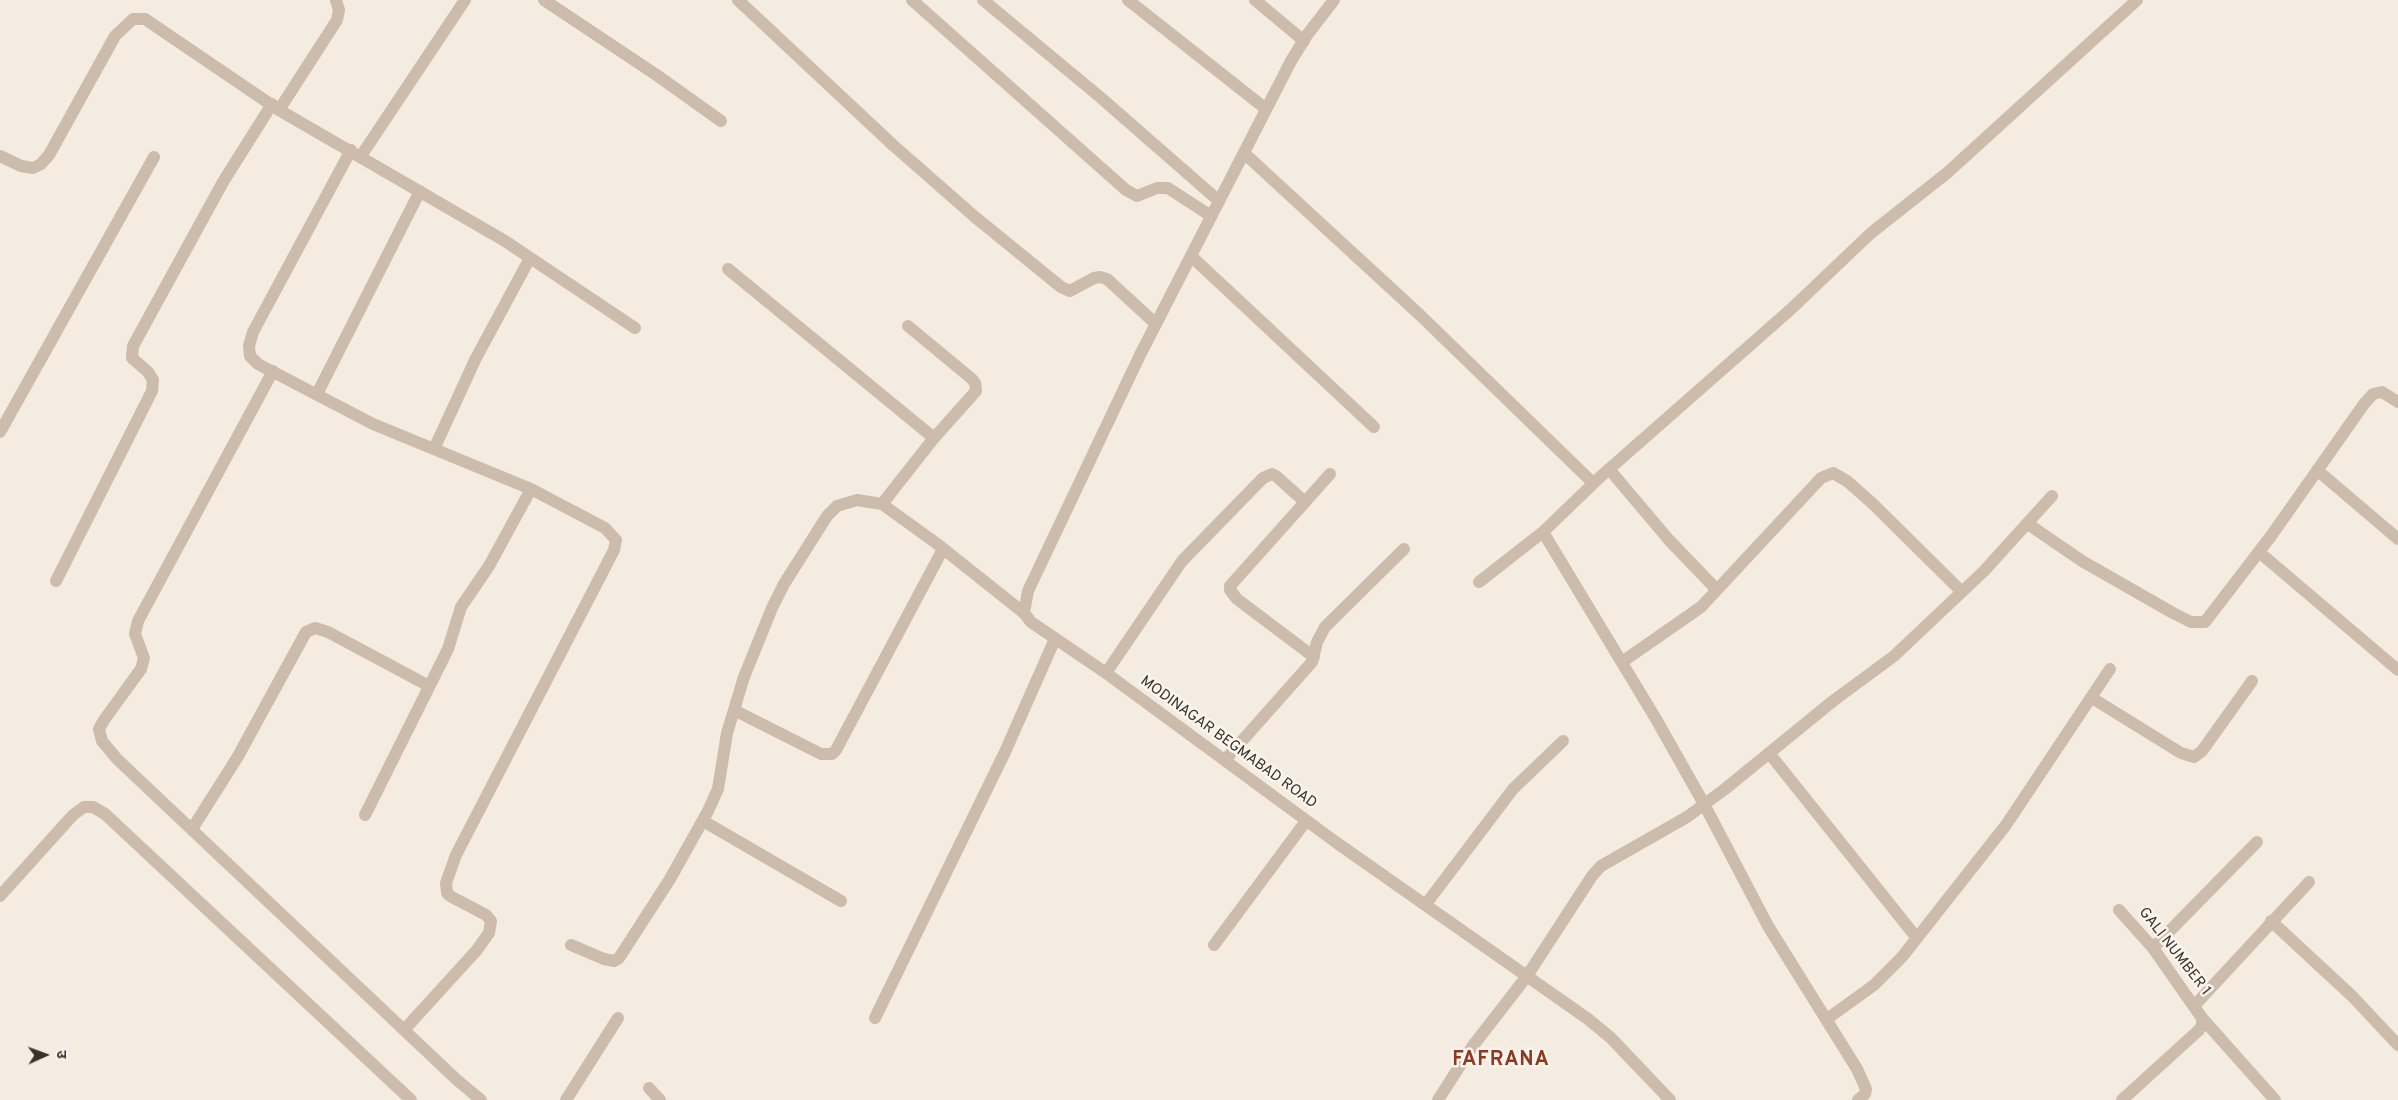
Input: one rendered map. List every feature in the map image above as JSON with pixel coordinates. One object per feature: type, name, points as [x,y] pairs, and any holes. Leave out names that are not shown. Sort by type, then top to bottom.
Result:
[{"type":"street","points":[[56,581],[152,391],[153,380],[132,358],[133,346],[223,182],[337,20],[339,10],[336,0]]},
{"type":"street","points":[[404,1030],[476,951],[489,933],[491,921],[486,915],[450,896],[447,893],[446,883],[456,855],[614,550],[616,540],[605,528],[531,489],[373,424],[258,364],[250,356],[249,346],[253,332],[356,153],[464,0]]},
{"type":"street","points":[[544,0],[658,76],[721,121]]},
{"type":"street","points":[[738,0],[894,146],[975,217],[1061,287],[1070,291],[1094,278],[1107,279],[1162,316]]},
{"type":"street","points":[[912,0],[1072,140],[1126,190],[1137,196],[1157,188],[1168,188],[1211,216]]},
{"type":"street","points":[[983,0],[1100,97],[1219,201]]},
{"type":"street","points":[[1128,0],[1266,109]]},
{"type":"street","points":[[1255,0],[1304,41]]},
{"type":"street","points":[[1024,613],[1028,591],[1211,216],[1266,109],[1304,41],[1334,0]]},
{"type":"street","points":[[1479,582],[1542,532],[1608,469],[1790,310],[1871,233],[1947,173],[2017,112],[2137,0]]},
{"type":"street","points":[[0,156],[21,166],[33,168],[41,164],[49,155],[115,36],[132,19],[145,19],[230,78],[504,241],[635,328]]},
{"type":"street","points":[[1244,153],[1426,321],[1593,483]]},
{"type":"street","points":[[0,432],[154,157]]},
{"type":"street","points":[[317,394],[420,191]]},
{"type":"street","points":[[1191,256],[1374,427]]},
{"type":"street","points":[[434,449],[476,358],[530,258]]},
{"type":"street","points":[[728,269],[934,438]]},
{"type":"street","points":[[572,945],[604,960],[619,958],[670,879],[718,789],[727,733],[744,677],[772,608],[784,584],[827,516],[837,506],[858,500],[882,504],[934,438],[972,396],[976,386],[972,378],[908,326]]},
{"type":"street","points":[[273,371],[138,621],[135,634],[144,658],[141,668],[104,720],[100,730],[102,741],[117,759],[404,1030],[481,1100]]},
{"type":"street","points":[[2028,524],[2108,577],[2173,613],[2197,624],[2205,622],[2259,552],[2373,394],[2382,392],[2398,402]]},
{"type":"street","points":[[1608,469],[1668,540],[1717,590]]},
{"type":"street","points":[[2317,470],[2398,538]]},
{"type":"street","points":[[1622,662],[1701,607],[1821,478],[1833,473],[1848,481],[1872,503],[1962,592]]},
{"type":"street","points":[[1106,673],[1182,561],[1263,478],[1272,474],[1276,476],[1305,502]]},
{"type":"street","points":[[1314,657],[1238,599],[1230,590],[1233,581],[1330,474]]},
{"type":"street","points":[[365,815],[448,649],[461,607],[489,566],[531,489]]},
{"type":"street","points":[[1438,1100],[1472,1047],[1527,976],[1592,876],[1601,866],[1687,817],[1832,701],[1894,656],[1962,592],[2028,524],[2052,496]]},
{"type":"street","name":"MODINAGAR BEGMABAD ROAD","points":[[882,504],[1024,613],[1031,622],[1055,640],[1106,673],[1306,820],[1527,976],[1611,1038],[1670,1100]]},
{"type":"street","points":[[1542,532],[1622,662],[1704,804],[1768,926],[1827,1019],[1865,1084],[1865,1094],[1858,1100]]},
{"type":"street","points":[[1225,760],[1306,670],[1314,657],[1316,642],[1325,627],[1404,549]]},
{"type":"street","points":[[734,710],[821,754],[832,754],[841,742],[943,550]]},
{"type":"street","points":[[2259,552],[2398,670]]},
{"type":"street","points":[[192,829],[237,758],[306,632],[315,628],[328,632],[429,686]]},
{"type":"street","points":[[875,1018],[1001,761],[1055,640]]},
{"type":"street","points":[[1827,1019],[1893,968],[2006,825],[2110,669]]},
{"type":"street","points":[[2092,698],[2182,753],[2194,757],[2202,751],[2252,681]]},
{"type":"street","points":[[1426,904],[1513,788],[1563,741]]},
{"type":"street","points":[[1769,752],[1916,937]]},
{"type":"street","points":[[0,896],[73,815],[84,807],[93,807],[105,814],[411,1100]]},
{"type":"street","points":[[702,820],[841,900]]},
{"type":"street","points":[[1214,945],[1306,820]]},
{"type":"street","points":[[2153,948],[2257,842]]},
{"type":"street","points":[[2195,1005],[2310,882]]},
{"type":"street","name":"GALI NUMBER 1","points":[[2119,910],[2153,948],[2195,1005],[2202,1018],[2199,1030],[2122,1100]]},
{"type":"street","points":[[2271,922],[2352,996],[2398,1045]]},
{"type":"street","points":[[566,1100],[618,1018]]},
{"type":"street","points":[[2202,1018],[2274,1099]]},
{"type":"street","points":[[648,1088],[660,1100]]},
{"type":"district","name":"FAFRANA","points":[[1501,1061]]}]
